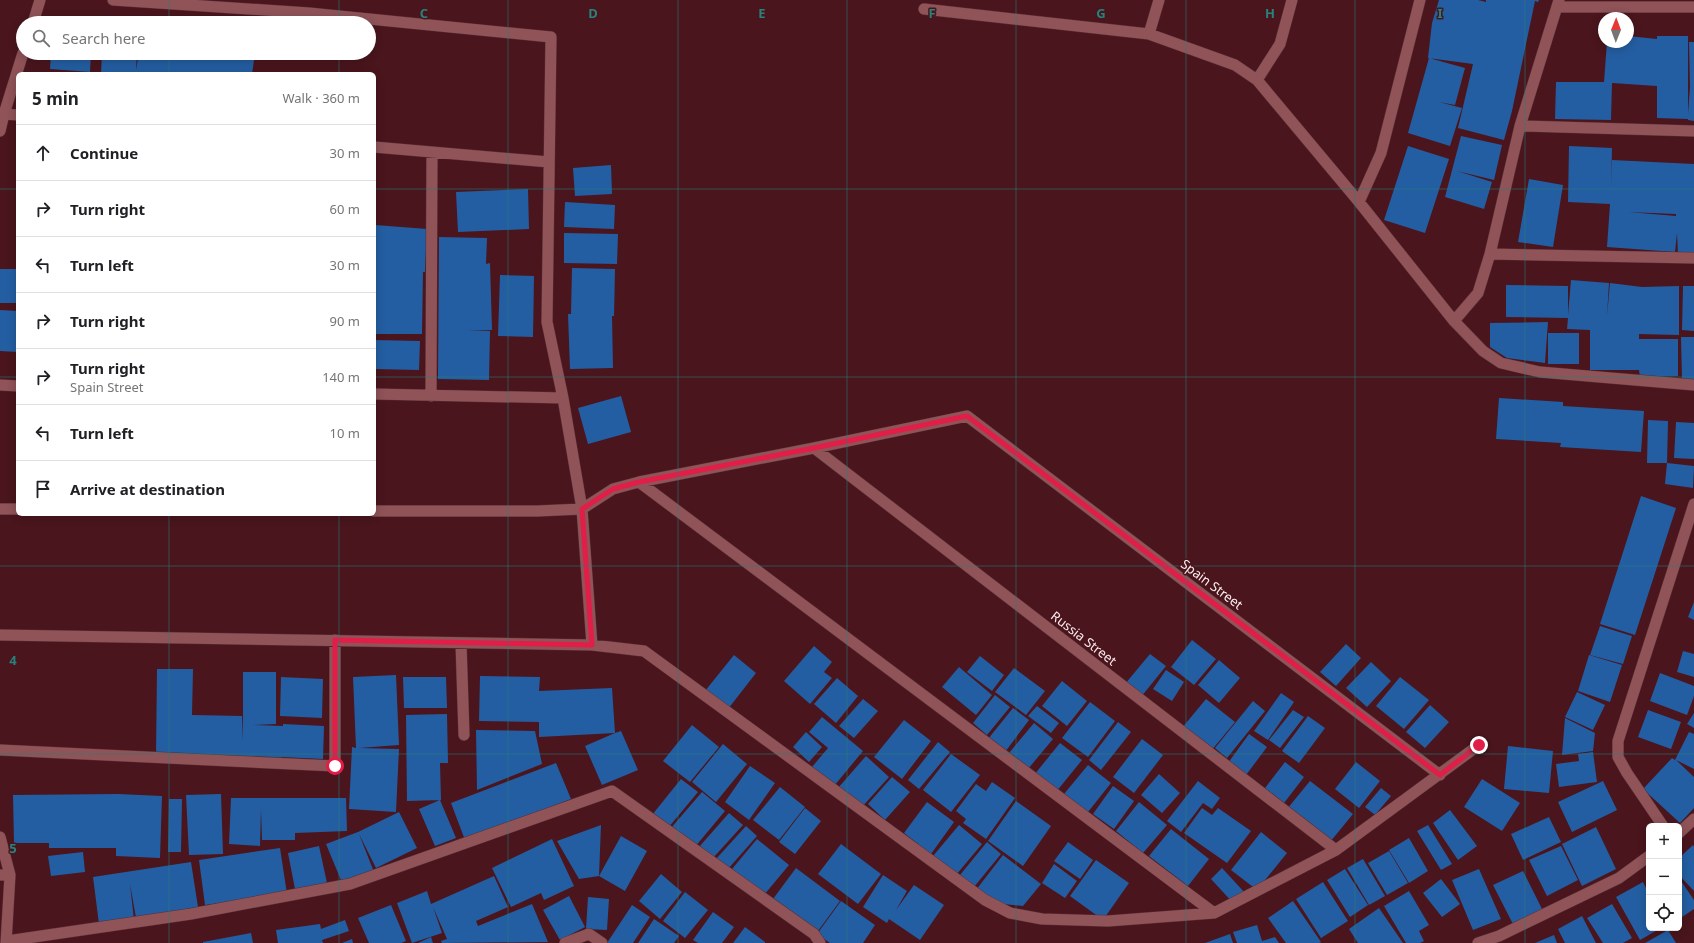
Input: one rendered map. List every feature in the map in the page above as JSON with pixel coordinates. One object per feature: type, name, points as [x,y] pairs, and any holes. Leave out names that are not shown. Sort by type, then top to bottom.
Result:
[{"type":"street","points":[[34,16],[40,0]]},
{"type":"street","points":[[113,0],[339,16]]},
{"type":"street","points":[[1149,34],[1159,0]]},
{"type":"street","points":[[1257,80],[1280,44],[1292,0]]},
{"type":"street","points":[[1360,202],[1381,153],[1420,0]]},
{"type":"street","points":[[1454,321],[1478,293],[1490,254],[1520,126],[1558,4],[1694,7]]},
{"type":"street","points":[[924,9],[1149,34],[1235,65],[1257,80],[1360,202],[1454,321],[1483,351],[1501,363],[1540,372],[1694,385]]},
{"type":"street","points":[[376,20],[552,37],[546,322],[563,398],[582,509],[592,645]]},
{"type":"street","points":[[17,72],[21,60]]},
{"type":"street","points":[[0,131],[16,75]]},
{"type":"street","points":[[4,114],[16,115]]},
{"type":"street","points":[[1520,126],[1694,131]]},
{"type":"street","points":[[376,147],[549,162]]},
{"type":"street","points":[[431,396],[432,152]]},
{"type":"street","points":[[1490,254],[1694,258]]},
{"type":"street","points":[[0,385],[16,386]]},
{"type":"street","points":[[376,394],[563,398]]},
{"type":"street","name":"Spain Street","points":[[814,448],[967,416],[1440,775]]},
{"type":"street","points":[[376,511],[537,511],[582,509],[613,489],[639,482],[814,448]]},
{"type":"street","name":"Russia Street","points":[[814,448],[1336,850]]},
{"type":"street","points":[[639,482],[1214,913]]},
{"type":"street","points":[[1661,823],[1618,757],[1618,741],[1694,504]]},
{"type":"street","points":[[0,509],[16,509]]},
{"type":"street","points":[[0,635],[592,645],[644,651],[984,900],[1010,913],[1042,919],[1108,921],[1214,913],[1336,850],[1479,745]]},
{"type":"street","points":[[0,750],[335,766],[335,640]]},
{"type":"street","points":[[461,643],[464,735]]},
{"type":"street","points":[[0,837],[5,875],[6,942],[191,914],[350,884],[612,791],[814,934],[820,943]]},
{"type":"street","points":[[1682,830],[1694,819]]},
{"type":"street","points":[[1478,943],[1499,936],[1619,878],[1646,858]]},
{"type":"street","points":[[565,943],[589,934],[602,943]]},
{"type":"building","points":[[1439,0],[1478,0],[1486,2],[1486,0],[1539,0],[1538,2],[1535,1],[1512,111],[1504,140],[1458,128],[1473,64],[1428,58],[1432,23]]},
{"type":"building","points":[[1657,36],[1688,36],[1688,114],[1690,87],[1689,42],[1694,42],[1694,121],[1688,119],[1657,118],[1657,86],[1612,83],[1611,120],[1555,119],[1556,82],[1604,82],[1607,48],[1634,48],[1634,37],[1657,39]]},
{"type":"building","points":[[1429,58],[1465,68],[1455,105],[1439,102],[1462,108],[1450,146],[1408,133]]},
{"type":"building","points":[[51,60],[91,60],[90,72],[50,69]]},
{"type":"building","points":[[102,60],[137,60],[136,70],[138,60],[254,60],[252,72],[101,72]]},
{"type":"building","points":[[1461,136],[1502,145],[1494,180],[1457,171],[1492,182],[1484,209],[1445,197]]},
{"type":"building","points":[[1408,146],[1449,159],[1425,233],[1384,220]]},
{"type":"building","points":[[1569,146],[1612,148],[1611,187],[1612,160],[1694,164],[1694,256],[1678,254],[1677,233],[1675,252],[1607,247],[1610,204],[1568,202]],"holes":[[[1628,212],[1676,214],[1676,216]]]},
{"type":"building","points":[[611,165],[612,194],[575,196],[573,168]]},
{"type":"building","points":[[1529,179],[1563,185],[1553,247],[1518,242]]},
{"type":"building","points":[[528,189],[529,229],[458,232],[456,192]]},
{"type":"building","points":[[565,202],[615,205],[614,229],[564,227]]},
{"type":"building","points":[[376,225],[427,229],[425,272],[423,272],[422,334],[376,334]]},
{"type":"building","points":[[564,233],[618,234],[617,264],[564,263]]},
{"type":"building","points":[[439,237],[487,238],[486,264],[490,263],[492,330],[468,331],[490,331],[489,380],[438,379]]},
{"type":"building","points":[[572,268],[615,269],[614,316],[612,316],[613,368],[570,369],[568,314],[571,314]]},
{"type":"building","points":[[0,269],[16,269],[16,303],[0,303]]},
{"type":"building","points":[[500,275],[534,276],[533,337],[498,336]]},
{"type":"building","points":[[1571,280],[1609,283],[1607,316],[1610,283],[1642,287],[1679,286],[1679,335],[1639,334],[1639,339],[1678,339],[1678,376],[1640,377],[1639,370],[1590,370],[1590,330],[1567,329],[1568,318],[1506,317],[1506,285],[1568,286],[1568,315]]},
{"type":"building","points":[[1683,286],[1694,286],[1694,331],[1682,330]]},
{"type":"building","points":[[0,310],[16,311],[16,352],[0,351]]},
{"type":"building","points":[[1548,322],[1545,363],[1507,358],[1490,347],[1490,323]]},
{"type":"building","points":[[1548,333],[1579,333],[1579,364],[1548,364]]},
{"type":"building","points":[[1681,337],[1694,337],[1694,379],[1682,379]]},
{"type":"building","points":[[376,340],[420,341],[419,370],[376,369]]},
{"type":"building","points":[[621,396],[631,432],[588,444],[578,408]]},
{"type":"building","points":[[1499,398],[1563,402],[1563,406],[1644,411],[1641,452],[1560,447],[1561,443],[1496,439]]},
{"type":"building","points":[[1648,420],[1668,421],[1667,463],[1647,463]]},
{"type":"building","points":[[1676,422],[1694,423],[1694,459],[1674,458]]},
{"type":"building","points":[[1667,463],[1694,466],[1693,488],[1665,484]]},
{"type":"building","points":[[1641,496],[1676,508],[1635,635],[1600,624]]},
{"type":"building","points":[[1694,602],[1694,620],[1688,617]]},
{"type":"building","points":[[1600,626],[1632,636],[1623,664],[1590,655]]},
{"type":"building","points":[[1192,640],[1216,659],[1194,685],[1171,667]]},
{"type":"building","points":[[1346,644],[1361,658],[1336,686],[1320,672]]},
{"type":"building","points":[[814,646],[832,662],[824,672],[832,678],[810,704],[784,681]]},
{"type":"building","points":[[1683,651],[1694,654],[1694,677],[1677,672]]},
{"type":"building","points":[[1150,654],[1166,666],[1141,697],[1125,684]]},
{"type":"building","points":[[734,655],[756,673],[728,709],[705,691]]},
{"type":"building","points":[[1589,655],[1622,665],[1610,702],[1578,691]]},
{"type":"building","points":[[980,656],[1004,675],[992,691],[967,672]]},
{"type":"building","points":[[1219,660],[1240,678],[1219,703],[1198,685]]},
{"type":"building","points":[[1371,662],[1391,681],[1367,707],[1346,688]]},
{"type":"building","points":[[959,667],[992,695],[976,715],[942,687]]},
{"type":"building","points":[[1014,668],[1045,691],[1026,715],[995,692]]},
{"type":"building","points":[[157,669],[193,669],[192,715],[242,716],[243,741],[243,672],[276,672],[276,724],[253,725],[283,726],[283,724],[324,726],[323,759],[281,757],[281,760],[156,756]]},
{"type":"building","points":[[1166,670],[1184,682],[1172,701],[1153,689]]},
{"type":"building","points":[[1660,673],[1694,686],[1694,696],[1687,715],[1650,701]]},
{"type":"building","points":[[396,675],[399,745],[359,748],[399,749],[396,812],[349,809],[352,747],[356,748],[353,677]]},
{"type":"building","points":[[480,676],[540,677],[539,691],[612,688],[615,733],[539,737],[539,722],[479,721]]},
{"type":"building","points":[[281,677],[323,679],[322,718],[280,716]]},
{"type":"building","points":[[403,677],[446,677],[447,708],[404,708]]},
{"type":"building","points":[[1400,677],[1429,700],[1404,729],[1376,706]]},
{"type":"building","points":[[837,678],[858,696],[836,723],[814,704]]},
{"type":"building","points":[[1062,681],[1087,701],[1067,726],[1042,706]]},
{"type":"building","points":[[1577,692],[1605,705],[1593,730],[1565,717]]},
{"type":"building","points":[[1281,693],[1294,702],[1268,740],[1254,731]]},
{"type":"building","points":[[995,695],[1010,707],[987,735],[973,723]]},
{"type":"building","points":[[863,699],[878,711],[854,738],[839,726]]},
{"type":"building","points":[[1206,699],[1235,722],[1211,751],[1182,728]]},
{"type":"building","points":[[1253,701],[1265,711],[1227,758],[1215,748]]},
{"type":"building","points":[[1090,702],[1115,721],[1088,757],[1062,738]]},
{"type":"building","points":[[1430,705],[1449,722],[1425,748],[1406,732]]},
{"type":"building","points":[[1037,706],[1059,723],[1051,733],[1028,716]]},
{"type":"building","points":[[1013,708],[1029,720],[1005,752],[988,739]]},
{"type":"building","points":[[1293,710],[1304,717],[1280,748],[1269,740]]},
{"type":"building","points":[[1648,710],[1681,722],[1671,749],[1638,737]]},
{"type":"building","points":[[1694,713],[1694,728],[1687,724]]},
{"type":"building","points":[[447,714],[448,763],[440,763],[441,800],[407,801],[406,715]]},
{"type":"building","points":[[1308,716],[1325,728],[1299,763],[1282,751]]},
{"type":"building","points":[[822,717],[863,751],[834,786],[812,767],[828,748],[809,732]]},
{"type":"building","points":[[1565,718],[1595,733],[1593,751],[1562,755]]},
{"type":"building","points":[[904,720],[931,741],[902,779],[874,757]]},
{"type":"building","points":[[1118,722],[1131,732],[1101,770],[1089,760]]},
{"type":"building","points":[[1034,723],[1053,739],[1028,769],[1009,753]]},
{"type":"building","points":[[692,725],[719,747],[690,782],[663,761]]},
{"type":"building","points":[[476,730],[535,731],[542,764],[477,790]]},
{"type":"building","points":[[621,731],[638,770],[602,785],[585,746]]},
{"type":"building","points":[[806,732],[822,747],[809,762],[793,747]]},
{"type":"building","points":[[1689,732],[1694,734],[1694,769],[1676,760],[1694,777],[1694,808],[1680,823],[1643,789],[1672,758],[1675,760]]},
{"type":"building","points":[[1249,734],[1267,747],[1246,775],[1228,763]]},
{"type":"building","points":[[1142,739],[1163,755],[1134,793],[1113,777]]},
{"type":"building","points":[[938,742],[950,752],[919,789],[908,780]]},
{"type":"building","points":[[1060,743],[1082,760],[1056,792],[1034,775]]},
{"type":"building","points":[[723,744],[747,764],[716,802],[692,782]]},
{"type":"building","points":[[1508,746],[1553,751],[1549,793],[1504,789]]},
{"type":"building","points":[[1593,752],[1597,782],[1559,787],[1556,764],[1579,761],[1578,754]]},
{"type":"building","points":[[951,754],[980,775],[951,812],[923,790]]},
{"type":"building","points":[[866,756],[889,777],[861,808],[838,788]]},
{"type":"building","points":[[1285,762],[1304,777],[1284,803],[1265,788]]},
{"type":"building","points":[[1356,762],[1380,781],[1359,808],[1335,789]]},
{"type":"building","points":[[556,763],[571,799],[465,840],[451,803]]},
{"type":"building","points":[[1088,765],[1111,783],[1088,812],[1064,794]]},
{"type":"building","points":[[750,766],[775,783],[749,820],[725,802]]},
{"type":"building","points":[[1159,774],[1180,793],[1162,813],[1141,795]]},
{"type":"building","points":[[892,777],[910,792],[885,820],[868,804]]},
{"type":"building","points":[[681,779],[698,792],[668,828],[652,815]]},
{"type":"building","points":[[1482,779],[1520,803],[1502,831],[1464,807]]},
{"type":"building","points":[[1198,781],[1220,798],[1212,809],[1203,803],[1181,832],[1167,821]]},
{"type":"building","points":[[1310,781],[1353,814],[1330,842],[1287,809]]},
{"type":"building","points":[[1603,781],[1617,810],[1572,832],[1558,802]]},
{"type":"building","points":[[992,782],[1015,798],[986,839],[963,823],[966,819],[956,811],[976,784],[986,791]]},
{"type":"building","points":[[1113,786],[1134,801],[1114,829],[1093,814]]},
{"type":"building","points":[[780,787],[805,807],[779,840],[753,820]]},
{"type":"building","points":[[1381,788],[1391,796],[1375,815],[1365,807]]},
{"type":"building","points":[[702,792],[725,811],[694,848],[671,828]]},
{"type":"building","points":[[118,794],[162,796],[160,858],[116,856],[116,848],[49,848],[49,843],[14,843],[13,795]]},
{"type":"building","points":[[221,794],[223,854],[189,855],[186,795]]},
{"type":"building","points":[[231,798],[346,798],[347,831],[295,833],[295,840],[262,840],[261,809],[260,846],[229,844]]},
{"type":"building","points":[[169,799],[182,799],[181,852],[168,852]]},
{"type":"building","points":[[440,800],[456,838],[435,846],[419,809]]},
{"type":"building","points":[[1016,801],[1051,826],[1023,866],[988,841]]},
{"type":"building","points":[[927,802],[954,822],[931,854],[904,833]]},
{"type":"building","points":[[1139,802],[1167,825],[1143,853],[1116,831]]},
{"type":"building","points":[[805,808],[821,821],[795,854],[779,842]]},
{"type":"building","points":[[1202,808],[1212,815],[1218,808],[1251,831],[1227,863],[1184,833]]},
{"type":"building","points":[[1450,810],[1477,846],[1458,860],[1433,823]]},
{"type":"building","points":[[399,812],[417,848],[376,868],[359,834],[374,872],[343,885],[326,844],[358,832]]},
{"type":"building","points":[[729,813],[743,825],[712,859],[699,847]]},
{"type":"building","points":[[1549,817],[1561,842],[1523,860],[1511,834]]},
{"type":"building","points":[[601,825],[599,876],[579,879],[557,841]]},
{"type":"building","points":[[959,825],[982,844],[956,875],[933,856]]},
{"type":"building","points":[[1428,825],[1452,864],[1441,870],[1417,831]]},
{"type":"building","points":[[746,826],[757,836],[728,869],[716,859]]},
{"type":"building","points":[[1596,827],[1616,869],[1582,886],[1562,844]]},
{"type":"building","points":[[1171,829],[1209,859],[1188,886],[1149,856]]},
{"type":"building","points":[[1261,832],[1287,853],[1257,890],[1231,870]]},
{"type":"building","points":[[621,836],[647,851],[625,891],[599,876]]},
{"type":"building","points":[[1409,838],[1428,871],[1409,883],[1389,850]]},
{"type":"building","points":[[552,839],[574,886],[544,900],[541,893],[511,907],[492,868]]},
{"type":"building","points":[[757,839],[789,865],[764,895],[732,869]]},
{"type":"building","points":[[987,842],[1001,854],[974,887],[960,875]]},
{"type":"building","points":[[1068,842],[1093,860],[1080,879],[1054,861]]},
{"type":"building","points":[[841,844],[881,874],[858,904],[818,874]]},
{"type":"building","points":[[1693,845],[1694,891],[1682,878],[1682,855]]},
{"type":"building","points":[[319,846],[327,883],[295,889],[288,853]]},
{"type":"building","points":[[1561,846],[1578,880],[1547,896],[1529,860]]},
{"type":"building","points":[[280,848],[287,894],[205,905],[199,860]]},
{"type":"building","points":[[1389,851],[1408,883],[1387,895],[1368,863]]},
{"type":"building","points":[[83,852],[85,872],[51,876],[48,856]]},
{"type":"building","points":[[1003,855],[1041,884],[1023,906],[993,903],[976,890]]},
{"type":"building","points":[[1363,859],[1385,896],[1369,905],[1347,868]]},
{"type":"building","points":[[1096,860],[1129,883],[1103,920],[1070,896]]},
{"type":"building","points":[[191,862],[198,907],[136,918],[130,884],[134,920],[99,924],[93,877]]},
{"type":"building","points":[[1054,864],[1077,881],[1065,898],[1042,883]]},
{"type":"building","points":[[796,868],[840,901],[818,931],[773,899]]},
{"type":"building","points":[[1222,868],[1245,893],[1234,904],[1211,879]]},
{"type":"building","points":[[1345,869],[1368,905],[1350,917],[1327,880]]},
{"type":"building","points":[[1479,869],[1501,919],[1473,930],[1452,880]]},
{"type":"building","points":[[1523,871],[1544,913],[1515,928],[1493,885]]},
{"type":"building","points":[[661,874],[682,892],[660,919],[639,901]]},
{"type":"building","points":[[883,875],[907,891],[896,910],[914,885],[944,905],[920,940],[889,919],[887,923],[863,907]]},
{"type":"building","points":[[494,876],[508,907],[476,921],[478,926],[532,904],[548,942],[442,943],[441,941],[447,939],[433,907],[442,933],[412,943],[397,903],[427,891],[431,904]]},
{"type":"building","points":[[1441,879],[1460,904],[1442,917],[1423,893]]},
{"type":"building","points":[[1323,882],[1348,921],[1321,938],[1296,899]]},
{"type":"building","points":[[1643,882],[1646,888],[1646,931],[1656,931],[1640,940],[1616,897]]},
{"type":"building","points":[[1682,882],[1694,900],[1694,909],[1682,917]]},
{"type":"building","points":[[1409,891],[1429,925],[1419,931],[1424,941],[1420,943],[1406,943],[1384,906]]},
{"type":"building","points":[[685,892],[708,910],[685,938],[663,921]]},
{"type":"building","points":[[569,896],[585,927],[560,940],[543,910]]},
{"type":"building","points":[[588,897],[609,899],[607,930],[586,929]]},
{"type":"building","points":[[841,901],[875,925],[863,943],[830,943],[817,934]]},
{"type":"building","points":[[1293,901],[1321,942],[1286,943],[1268,918]]},
{"type":"building","points":[[1612,904],[1632,938],[1623,943],[1603,943],[1587,918]]},
{"type":"building","points":[[391,905],[406,941],[401,943],[369,943],[358,918]]},
{"type":"building","points":[[632,905],[650,917],[633,943],[607,943]]},
{"type":"building","points":[[1379,908],[1403,943],[1358,943],[1349,929]]},
{"type":"building","points":[[713,912],[734,927],[722,943],[698,943],[693,940]]},
{"type":"building","points":[[1582,916],[1596,943],[1565,943],[1558,929]]},
{"type":"building","points":[[654,919],[679,936],[674,943],[638,943]]},
{"type":"building","points":[[345,920],[349,931],[322,940],[323,943],[278,943],[276,930],[320,924],[321,929]]},
{"type":"building","points":[[1257,925],[1262,941],[1275,937],[1279,943],[1237,943],[1233,932]]},
{"type":"building","points":[[745,927],[765,942],[765,943],[733,943]]},
{"type":"building","points":[[1669,931],[1676,943],[1645,943]]},
{"type":"building","points":[[251,933],[253,943],[203,943],[203,942]]},
{"type":"building","points":[[1230,934],[1233,943],[1205,943]]},
{"type":"building","points":[[1554,935],[1557,943],[1535,943]]},
{"type":"building","points":[[431,937],[433,943],[418,943]]},
{"type":"building","points":[[352,939],[353,943],[342,943]]},
{"type":"route","points":[[335,766],[335,640],[592,645],[582,509],[613,489],[639,482],[967,416],[1440,775],[1479,745]]}]
